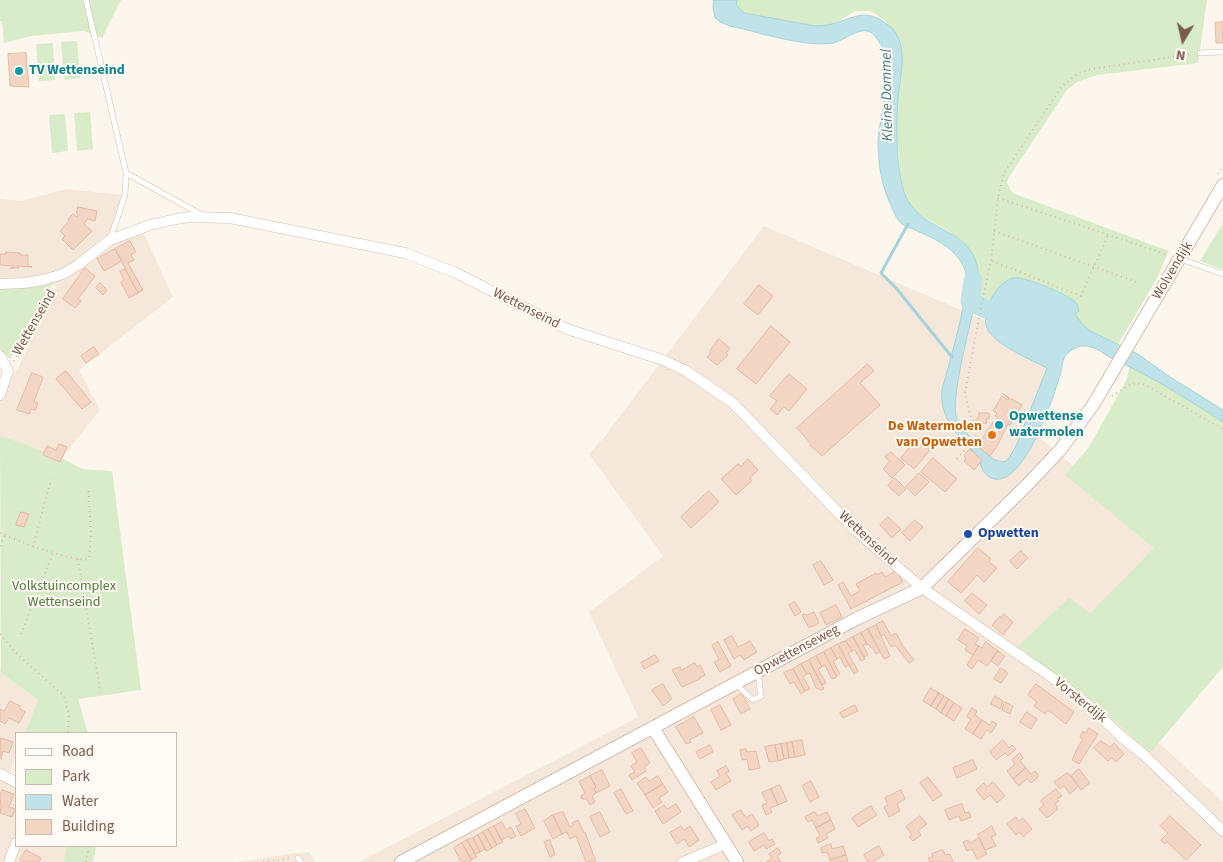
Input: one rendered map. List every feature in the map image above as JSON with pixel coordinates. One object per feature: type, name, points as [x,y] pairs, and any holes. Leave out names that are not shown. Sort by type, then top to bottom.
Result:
[{"type":"street","name":"Wolvendijk","points":[[1123,356],[1223,185]]},
{"type":"street","name":"Wettenseind","points":[[0,284],[24,284],[63,274],[110,240],[150,225],[176,218],[230,218],[405,253],[456,273],[567,329],[663,360],[686,371],[732,403],[855,530],[922,588]]},
{"type":"street","name":"Wettenseind","points":[[0,356],[8,371],[0,395]]},
{"type":"street","name":"Opwettenseweg","points":[[401,862],[856,619],[922,588],[1061,449],[1093,405],[1123,356]]},
{"type":"street","name":"Vorsterdijk","points":[[922,588],[1087,704],[1143,754],[1223,831]]},
{"type":"street","points":[[653,728],[737,862]]},
{"type":"street","points":[[0,774],[15,782]]},
{"type":"street","points":[[683,862],[726,844]]},
{"type":"street","points":[[9,862],[15,846]]},
{"type":"lane","points":[[86,0],[126,172],[125,195],[110,240]]},
{"type":"lane","points":[[1200,53],[1223,52]]},
{"type":"lane","points":[[126,172],[204,217]]},
{"type":"lane","points":[[1180,259],[1223,274]]},
{"type":"lane","points":[[736,683],[753,700],[760,696],[758,671]]},
{"type":"path","points":[[957,459],[976,436],[974,421],[970,416],[965,392],[991,261],[998,198],[1004,173],[1062,86],[1079,73],[1091,69],[1200,53]]},
{"type":"path","points":[[998,198],[1180,259]]},
{"type":"path","points":[[994,231],[1136,282]]},
{"type":"path","points":[[991,261],[1081,296],[1108,235]]},
{"type":"path","name":"Wettenseind","points":[[8,371],[63,274]]},
{"type":"path","points":[[1109,398],[1131,384],[1142,383],[1223,429]]},
{"type":"path","points":[[33,547],[51,479]]},
{"type":"path","points":[[0,533],[33,547],[86,560],[89,558],[91,532],[88,486]]},
{"type":"path","points":[[0,546],[5,535]]},
{"type":"path","points":[[21,634],[53,553]]},
{"type":"path","points":[[78,559],[100,690]]},
{"type":"path","points":[[0,634],[16,653],[64,696],[69,714],[68,732]]},
{"type":"path","points":[[86,862],[89,847]]},
{"type":"path","points":[[263,862],[300,860]]},
{"type":"shaded area","points":[[66,189],[122,195],[106,244],[144,234],[173,297],[79,370],[100,410],[62,458],[0,435],[0,396],[19,366],[57,286],[38,278],[0,280],[0,199],[22,201]]},
{"type":"shaded area","points":[[764,226],[1055,350],[1031,433],[1043,440],[1165,545],[1077,667],[1223,802],[1223,862],[359,862],[638,717],[589,612],[663,556],[589,454],[605,436]]},
{"type":"shaded area","points":[[0,665],[1,673],[38,700],[25,732],[15,732],[15,758],[8,776],[15,780],[15,847],[85,847],[82,862],[0,862]]},
{"type":"shaded area","points":[[310,852],[315,862],[237,862],[296,853]]},
{"type":"green space","points":[[0,0],[121,0],[102,38],[84,31],[31,36],[4,43],[2,21],[0,21]]},
{"type":"green space","points":[[737,0],[1207,0],[1198,63],[1097,75],[1077,82],[1067,90],[1007,182],[1011,191],[1015,194],[1169,251],[1156,280],[1118,344],[1081,324],[1074,313],[1074,301],[1030,280],[1012,279],[1005,282],[986,312],[986,316],[973,311],[979,281],[978,270],[963,242],[950,232],[915,212],[904,192],[897,138],[898,98],[902,62],[886,21],[871,11],[855,11],[827,26],[815,26],[744,13],[736,5]]},
{"type":"green space","points":[[77,41],[80,78],[64,80],[61,42]]},
{"type":"green space","points":[[53,43],[55,80],[39,81],[36,44]]},
{"type":"green space","points":[[90,112],[93,149],[77,151],[74,113]]},
{"type":"green space","points":[[65,114],[68,151],[52,153],[49,115]]},
{"type":"green space","points":[[1223,223],[1223,270],[1200,261]]},
{"type":"green space","points":[[53,283],[10,359],[0,349],[0,288],[6,289]]},
{"type":"green space","points":[[1130,366],[1223,422],[1223,667],[1150,753],[1096,704],[1018,646],[1069,598],[1090,613],[1154,548],[1065,475],[1089,447],[1126,381]]},
{"type":"green space","name":"Volkstuincomplex Wettenseind","points":[[0,435],[62,458],[82,469],[112,471],[141,690],[78,699],[88,732],[25,732],[38,700],[1,673]]},
{"type":"green space","points":[[67,847],[96,847],[93,862],[64,862]]},
{"type":"water","points":[[714,0],[737,0],[736,5],[744,13],[815,26],[827,25],[855,16],[871,16],[892,28],[897,36],[902,53],[902,62],[898,103],[897,150],[904,192],[912,207],[924,218],[963,243],[973,254],[978,271],[977,295],[958,378],[955,409],[961,426],[990,457],[1004,462],[1009,458],[1016,446],[1047,368],[1004,345],[990,334],[987,328],[985,317],[991,299],[1000,286],[1013,278],[1034,282],[1054,290],[1075,302],[1079,311],[1075,314],[1090,331],[1138,354],[1167,375],[1223,410],[1223,422],[1138,371],[1094,348],[1080,346],[1072,350],[1064,358],[1045,418],[1027,454],[1017,468],[1005,477],[994,479],[987,475],[980,463],[982,460],[953,429],[944,411],[942,401],[942,390],[954,347],[965,294],[965,270],[958,257],[947,247],[900,222],[886,194],[882,179],[878,141],[887,72],[882,46],[874,35],[865,31],[859,31],[833,43],[813,44],[733,27],[715,18]]},
{"type":"building","points":[[1223,22],[1223,43],[1216,43],[1215,23]]},
{"type":"building","name":"TV Wettenseind","points":[[26,53],[29,87],[10,86],[8,54]]},
{"type":"building","points":[[78,207],[97,211],[95,221],[87,219],[84,224],[92,231],[73,250],[62,239],[65,236],[60,231],[73,214],[77,217]]},
{"type":"building","points":[[130,241],[136,252],[131,255],[134,260],[128,263],[143,290],[138,293],[115,249]]},
{"type":"building","points":[[115,249],[122,261],[104,271],[97,259]]},
{"type":"building","points":[[6,252],[28,255],[28,266],[32,267],[17,266],[19,268],[13,268],[14,266],[0,265],[0,254],[6,254]]},
{"type":"building","points":[[85,268],[95,276],[78,299],[81,301],[75,308],[63,299]]},
{"type":"building","points":[[125,269],[138,293],[129,298],[121,282],[124,280],[120,272]]},
{"type":"building","points":[[100,283],[107,290],[103,295],[96,288]]},
{"type":"building","points":[[759,285],[773,296],[758,315],[744,304]]},
{"type":"building","points":[[771,326],[790,342],[756,384],[737,369]]},
{"type":"building","points":[[719,339],[730,348],[726,353],[728,355],[717,365],[707,357]]},
{"type":"building","points":[[94,347],[99,354],[86,363],[81,356]]},
{"type":"building","points":[[868,364],[874,371],[860,383],[880,405],[822,456],[810,445],[797,428]]},
{"type":"building","points":[[66,371],[91,402],[82,409],[56,379]]},
{"type":"building","points":[[32,373],[43,377],[34,402],[38,403],[35,410],[31,409],[29,414],[17,410]]},
{"type":"building","points":[[789,374],[807,389],[789,411],[784,407],[777,415],[770,409],[777,401],[770,396]]},
{"type":"building","name":"Opwettense watermolen","points":[[1003,394],[1022,405],[1010,425],[1008,424],[990,456],[977,446],[993,422],[995,424],[999,419],[995,416],[997,413],[993,411],[1002,396],[1009,399]]},
{"type":"building","points":[[979,413],[989,413],[989,419],[986,419],[987,423],[977,424]]},
{"type":"building","points":[[918,438],[931,449],[914,469],[901,458]]},
{"type":"building","points":[[59,444],[67,447],[60,462],[43,455],[47,446],[56,450]]},
{"type":"building","name":"Opwettense watermolen","points":[[970,449],[982,460],[974,470],[964,461],[966,458],[964,456]]},
{"type":"building","points":[[891,452],[905,465],[892,478],[883,469],[890,461],[885,457]]},
{"type":"building","points":[[933,458],[957,479],[945,492],[921,472]]},
{"type":"building","points":[[748,459],[758,470],[750,478],[752,481],[736,495],[721,479],[738,464],[741,466]]},
{"type":"building","points":[[919,473],[929,482],[915,496],[906,487]]},
{"type":"building","points":[[895,478],[906,489],[899,496],[888,486]]},
{"type":"building","points":[[709,491],[719,502],[691,528],[681,517]]},
{"type":"building","points":[[21,512],[29,514],[24,527],[16,525]]},
{"type":"building","points":[[888,517],[901,529],[892,538],[880,525]]},
{"type":"building","points":[[915,520],[923,527],[910,541],[902,533]]},
{"type":"building","points":[[978,548],[991,559],[989,562],[997,568],[984,582],[977,575],[961,593],[948,582]]},
{"type":"building","points":[[1021,551],[1028,558],[1017,569],[1010,561]]},
{"type":"building","points":[[821,561],[833,580],[824,585],[813,565]]},
{"type":"building","points":[[896,571],[903,582],[851,609],[838,585],[843,582],[851,596],[860,591],[856,584],[876,573],[877,575],[882,572],[885,577]]},
{"type":"building","points":[[972,593],[987,605],[979,614],[965,601]]},
{"type":"building","points":[[795,602],[801,612],[795,616],[789,605]]},
{"type":"building","points":[[836,605],[842,617],[826,625],[820,613]]},
{"type":"building","points":[[814,612],[819,623],[809,628],[802,615]]},
{"type":"building","points":[[1004,614],[1013,622],[1003,635],[992,625]]},
{"type":"building","points":[[883,621],[891,636],[896,633],[914,660],[909,663],[895,645],[891,647],[884,634],[881,636],[876,625]]},
{"type":"building","points":[[876,625],[890,656],[884,659],[868,629]]},
{"type":"building","points":[[868,629],[880,652],[876,654],[872,647],[867,644],[861,633]]},
{"type":"building","points":[[965,629],[979,638],[975,644],[979,646],[973,655],[965,650],[967,646],[958,640]]},
{"type":"building","points":[[861,633],[867,644],[863,645],[868,655],[864,657],[853,637]]},
{"type":"building","points":[[732,636],[738,647],[750,641],[757,652],[744,660],[740,655],[734,659],[724,640]]},
{"type":"building","points":[[853,637],[865,659],[861,661],[855,650],[852,651],[846,641]]},
{"type":"building","points":[[846,641],[852,651],[848,653],[858,671],[854,674],[838,644]]},
{"type":"building","points":[[718,642],[731,666],[720,672],[714,662],[719,660],[712,645]]},
{"type":"building","points":[[986,642],[998,651],[987,666],[978,660],[972,669],[967,665],[979,646],[982,648]]},
{"type":"building","points":[[838,644],[849,665],[845,667],[840,657],[837,659],[831,648]]},
{"type":"building","points":[[831,648],[837,659],[833,661],[840,674],[836,676],[824,652]]},
{"type":"building","points":[[998,651],[1005,656],[998,666],[991,661]]},
{"type":"building","points":[[824,652],[837,677],[832,679],[825,665],[822,667],[816,656]]},
{"type":"building","points":[[655,655],[659,661],[644,669],[641,663]]},
{"type":"building","points":[[816,656],[822,667],[818,669],[826,683],[822,685],[809,660]]},
{"type":"building","points":[[809,660],[824,689],[822,690],[816,688],[810,673],[807,674],[801,664]]},
{"type":"building","points":[[695,663],[697,667],[700,665],[705,675],[682,687],[672,670],[680,667],[681,670]]},
{"type":"building","points":[[801,664],[807,674],[803,677],[810,689],[805,691],[793,669]]},
{"type":"building","points":[[1001,668],[1008,673],[1001,683],[994,679]]},
{"type":"building","points":[[793,669],[805,691],[801,694],[794,682],[790,684],[784,673]]},
{"type":"building","points":[[663,684],[672,699],[663,706],[652,690]]},
{"type":"building","points":[[1036,684],[1074,712],[1066,724],[1048,710],[1045,714],[1034,706],[1037,702],[1028,695]]},
{"type":"building","points":[[931,688],[939,693],[931,706],[923,701]]},
{"type":"building","points":[[939,693],[944,696],[936,709],[931,706]]},
{"type":"building","points":[[742,694],[750,709],[741,714],[733,699]]},
{"type":"building","points":[[944,696],[949,699],[941,713],[936,709]]},
{"type":"building","points":[[995,696],[1003,701],[1000,709],[991,704]]},
{"type":"building","points":[[949,699],[954,703],[946,716],[941,713]]},
{"type":"building","points":[[10,701],[20,706],[19,708],[25,712],[19,723],[9,718],[5,724],[0,721],[0,709],[4,711]]},
{"type":"building","points":[[1005,702],[1013,706],[1010,714],[1002,710]]},
{"type":"building","points":[[954,703],[962,708],[954,721],[946,716]]},
{"type":"building","points":[[720,705],[731,725],[721,730],[711,710]]},
{"type":"building","points":[[855,705],[858,711],[843,718],[840,713]]},
{"type":"building","points":[[972,708],[977,711],[975,715],[982,720],[973,734],[965,729],[971,719],[967,717]]},
{"type":"building","points":[[1027,712],[1037,719],[1031,729],[1020,722]]},
{"type":"building","points":[[694,717],[703,733],[689,740],[691,742],[686,744],[676,727]]},
{"type":"building","points":[[982,720],[990,725],[992,721],[997,724],[991,733],[987,730],[981,739],[973,734]]},
{"type":"building","points":[[1089,728],[1098,734],[1079,764],[1072,760],[1083,739],[1080,737],[1083,731],[1086,733]]},
{"type":"building","points":[[1,738],[13,742],[9,753],[3,751],[1,759]]},
{"type":"building","points":[[802,740],[805,755],[795,757],[792,742]]},
{"type":"building","points":[[1003,740],[1009,748],[1012,745],[1016,749],[1008,756],[1005,753],[996,760],[990,752]]},
{"type":"building","points":[[1101,741],[1110,747],[1114,743],[1124,754],[1116,762],[1112,758],[1108,761],[1094,748]]},
{"type":"building","points":[[792,742],[795,757],[789,758],[787,743]]},
{"type":"building","points":[[787,743],[789,758],[784,759],[781,744]]},
{"type":"building","points":[[781,744],[784,759],[778,761],[775,745]]},
{"type":"building","points":[[710,745],[713,752],[700,759],[696,752]]},
{"type":"building","points":[[775,745],[778,761],[769,762],[765,747]]},
{"type":"building","points":[[641,748],[650,763],[644,767],[646,771],[632,780],[629,775],[635,772],[631,766],[637,762],[632,753]]},
{"type":"building","points":[[746,749],[747,752],[756,751],[760,768],[749,770],[747,759],[742,760],[740,750]]},
{"type":"building","points":[[1020,753],[1023,758],[1020,761],[1026,768],[1013,779],[1007,771],[1015,764],[1012,760]]},
{"type":"building","points":[[973,760],[977,769],[957,778],[953,768]]},
{"type":"building","points":[[726,766],[729,771],[726,773],[731,781],[716,790],[711,782],[720,776],[717,771]]},
{"type":"building","points":[[1026,768],[1031,774],[1035,771],[1039,776],[1031,783],[1027,779],[1019,786],[1013,779]]},
{"type":"building","points":[[1079,769],[1090,783],[1081,790],[1071,776]]},
{"type":"building","points":[[602,770],[610,786],[596,793],[594,788],[596,787],[590,776]]},
{"type":"building","points":[[1068,773],[1079,786],[1070,794],[1064,786],[1060,789],[1054,782]]},
{"type":"building","points":[[590,776],[596,787],[594,788],[596,793],[592,796],[595,802],[590,805],[586,799],[582,799],[581,796],[585,793],[579,782]]},
{"type":"building","points":[[658,776],[663,784],[645,795],[637,783],[646,777],[649,781]]},
{"type":"building","points":[[928,777],[942,795],[933,801],[920,783]]},
{"type":"building","points":[[811,781],[819,797],[810,802],[802,786]]},
{"type":"building","points":[[993,782],[1005,796],[997,803],[990,795],[984,800],[976,790],[984,783],[987,787]]},
{"type":"building","points":[[663,784],[668,792],[659,798],[662,802],[653,808],[645,795]]},
{"type":"building","points":[[780,785],[787,801],[778,805],[771,789]]},
{"type":"building","points":[[621,789],[633,811],[626,814],[614,793]]},
{"type":"building","points":[[771,789],[778,805],[770,808],[772,812],[766,815],[762,805],[767,803],[762,793]]},
{"type":"building","points":[[1056,789],[1062,796],[1057,799],[1059,801],[1055,804],[1058,809],[1047,818],[1039,809],[1044,805],[1041,801]]},
{"type":"building","points":[[2,790],[14,794],[9,807],[15,809],[12,817],[0,813]]},
{"type":"building","points":[[901,790],[905,799],[897,804],[900,811],[889,817],[884,807],[888,805],[885,798]]},
{"type":"building","points":[[676,804],[681,812],[663,824],[655,811],[664,805],[667,809]]},
{"type":"building","points":[[962,804],[965,813],[969,812],[971,817],[961,821],[959,816],[949,820],[945,810]]},
{"type":"building","points":[[871,806],[877,815],[858,827],[852,818]]},
{"type":"building","points":[[525,809],[535,828],[521,836],[516,826],[521,824],[516,814]]},
{"type":"building","points":[[741,810],[746,818],[752,814],[759,825],[751,831],[748,826],[742,830],[732,815]]},
{"type":"building","points":[[563,812],[570,827],[573,825],[572,823],[578,820],[585,832],[596,862],[586,862],[576,836],[570,839],[567,832],[562,834],[553,815]]},
{"type":"building","points":[[600,812],[610,832],[600,837],[590,817]]},
{"type":"building","points":[[815,812],[817,816],[827,812],[831,820],[816,828],[812,820],[808,822],[805,817]]},
{"type":"building","points":[[553,815],[562,834],[553,839],[544,821]]},
{"type":"building","points":[[920,816],[927,824],[918,831],[921,835],[913,841],[909,837],[912,835],[906,827]]},
{"type":"building","points":[[1170,816],[1201,845],[1186,860],[1167,842],[1165,844],[1161,840],[1168,833],[1160,826]]},
{"type":"building","points":[[1016,817],[1019,821],[1023,818],[1032,829],[1023,837],[1020,832],[1016,835],[1007,824]]},
{"type":"building","points":[[831,820],[835,829],[826,834],[828,838],[818,843],[816,838],[820,836],[816,828]]},
{"type":"building","points":[[502,822],[506,830],[511,827],[516,836],[511,839],[509,836],[501,840],[494,826]]},
{"type":"building","points":[[494,826],[503,842],[497,845],[488,829]]},
{"type":"building","points":[[681,826],[684,830],[690,826],[699,840],[689,847],[684,839],[677,844],[670,833]]},
{"type":"building","points":[[992,826],[996,835],[991,837],[996,846],[985,850],[978,835]]},
{"type":"building","points":[[488,829],[497,845],[492,848],[483,832]]},
{"type":"building","points":[[483,832],[492,848],[486,851],[478,835]]},
{"type":"building","points":[[764,833],[769,841],[772,839],[775,844],[766,849],[764,845],[754,851],[749,842]]},
{"type":"building","points":[[478,835],[485,849],[480,852],[473,838]]},
{"type":"building","points":[[473,838],[480,852],[475,854],[467,840]]},
{"type":"building","points":[[979,838],[987,854],[977,859],[972,849],[967,851],[963,842],[968,840],[970,843]]},
{"type":"building","points":[[467,840],[477,857],[471,860],[462,843]]},
{"type":"building","points":[[550,840],[555,855],[550,857],[544,842]]},
{"type":"building","points":[[462,843],[472,860],[468,862],[461,862],[454,848]]},
{"type":"building","points":[[831,844],[832,849],[843,846],[846,855],[830,860],[827,852],[822,853],[821,848]]},
{"type":"building","points":[[879,846],[884,855],[872,862],[868,862],[864,855]]},
{"type":"building","points":[[778,848],[781,853],[777,856],[781,862],[766,862],[772,858],[769,854]]},
{"type":"building","points":[[26,850],[41,858],[39,862],[24,862],[20,860]]},
{"type":"building","points":[[943,850],[945,855],[950,854],[953,862],[930,862],[928,858],[933,857],[932,854]]},
{"type":"building","points":[[846,855],[848,862],[830,862],[830,860]]},
{"type":"waterway","points":[[908,224],[881,273],[896,288],[952,357]]},
{"type":"waterway","name":"Kleine Dommel","points":[[973,281],[970,301],[985,309],[1012,318]]},
{"type":"place","name":"TV Wettenseind","points":[[19,71]]},
{"type":"place","name":"Opwettense watermolen","points":[[999,425]]},
{"type":"place","name":"De Watermolen van Opwetten","points":[[992,435]]},
{"type":"place","name":"Opwetten","points":[[968,534]]}]
